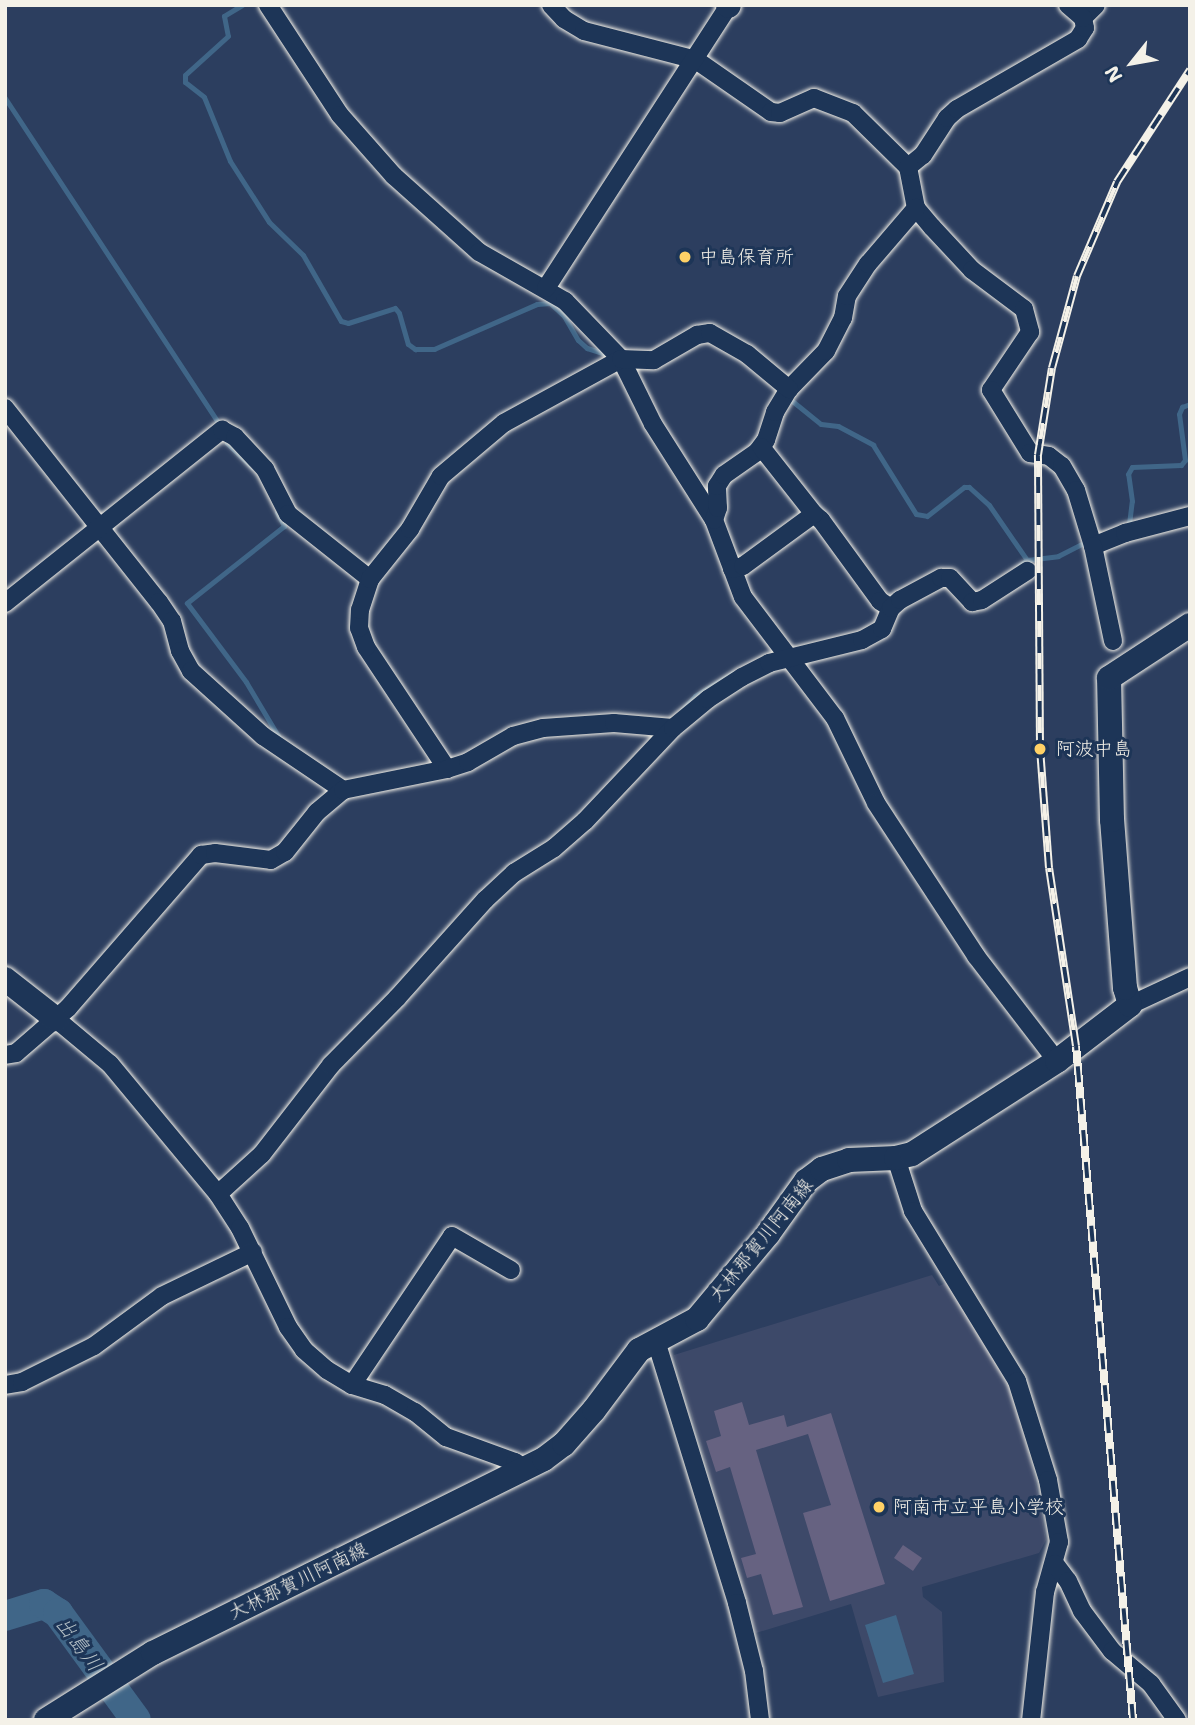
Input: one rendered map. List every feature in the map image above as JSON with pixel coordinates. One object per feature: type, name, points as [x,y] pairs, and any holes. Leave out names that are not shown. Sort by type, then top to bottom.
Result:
[{"type":"main road","points":[[1130,1006],[1125,988],[1112,820],[1109,678],[1190,625]]},
{"type":"main road","points":[[5,979],[56,1019]]},
{"type":"main road","name":"大林那賀川阿南線","points":[[46,1720],[153,1653],[527,1469],[564,1444],[594,1410],[624,1366],[639,1350],[697,1319],[768,1234],[794,1195],[814,1175],[849,1160],[896,1158],[912,1154],[1057,1061],[1130,1006]]},
{"type":"street","points":[[268,5],[340,116],[394,176],[479,251],[514,274],[546,288],[565,301],[621,359],[653,424],[714,520],[743,597],[835,718],[876,803],[976,956],[1057,1061]]},
{"type":"street","points":[[551,5],[564,19],[584,31],[696,60],[754,103],[771,112],[780,113],[814,98],[853,113],[908,167],[916,208],[972,270],[1024,309],[1030,332],[991,390],[1030,453],[1049,456],[1062,466],[1076,490],[1092,542],[1113,642]]},
{"type":"street","points":[[908,167],[923,155],[952,114],[1078,39],[1085,28],[1083,18],[1068,5]]},
{"type":"street","points":[[1083,18],[1096,5]]},
{"type":"street","points":[[546,288],[729,6]]},
{"type":"street","points":[[714,520],[718,508],[718,486],[724,475],[761,447],[775,412],[789,389],[826,351],[843,318],[847,296],[868,264],[916,208]]},
{"type":"street","points":[[445,765],[366,647],[359,628],[360,610],[370,579],[410,528],[441,476],[504,423],[621,359],[653,360],[697,335],[710,333],[747,354],[789,389]]},
{"type":"street","points":[[5,408],[172,621],[180,651],[191,671],[263,736],[343,790]]},
{"type":"street","points":[[5,603],[222,430],[235,437],[265,469],[288,514],[370,579]]},
{"type":"street","points":[[218,1194],[262,1154],[331,1065],[397,998],[485,900],[514,873],[554,848],[585,821],[673,728],[741,677],[789,658],[862,640],[882,629],[886,605],[761,447]]},
{"type":"street","points":[[732,569],[743,566],[814,514]]},
{"type":"street","points":[[1092,542],[1190,516]]},
{"type":"street","points":[[886,605],[941,578],[950,578],[972,602],[982,600],[1027,571]]},
{"type":"street","points":[[5,1055],[16,1053],[56,1019],[201,855],[215,853],[271,860],[285,852],[317,813],[343,790],[468,762],[513,736],[543,728],[614,723],[673,728]]},
{"type":"street","points":[[1130,1006],[1190,977]]},
{"type":"street","points":[[56,1019],[110,1064],[218,1194],[253,1252],[288,1327],[304,1350],[327,1370],[352,1385],[385,1395],[415,1412],[446,1437],[515,1462],[527,1469]]},
{"type":"street","points":[[896,1158],[913,1211],[924,1232],[1017,1381],[1048,1480],[1059,1542],[1045,1592],[1031,1720]]},
{"type":"street","points":[[352,1385],[452,1236],[511,1270]]},
{"type":"street","points":[[5,1385],[22,1382],[94,1346],[162,1296],[253,1252]]},
{"type":"street","points":[[656,1341],[737,1602],[754,1671],[760,1720]]},
{"type":"street","points":[[1055,1564],[1068,1581],[1082,1611],[1112,1651],[1151,1684],[1177,1720]]},
{"type":"shaded area","name":"阿南市立平島小学校","points":[[932,1275],[939,1286],[948,1282],[1010,1388],[1034,1473],[1046,1540],[1039,1553],[922,1587],[923,1597],[942,1612],[944,1682],[878,1697],[851,1604],[756,1633],[674,1355]]},
{"type":"shaded area","points":[[896,1615],[914,1674],[883,1683],[865,1625]]},
{"type":"building","points":[[742,1402],[749,1425],[784,1415],[787,1427],[831,1413],[885,1584],[830,1601],[803,1513],[831,1505],[808,1434],[756,1450],[803,1607],[773,1615],[761,1574],[747,1578],[741,1558],[756,1554],[730,1467],[716,1472],[706,1441],[721,1436],[714,1411]]},
{"type":"building","points":[[903,1545],[922,1558],[913,1571],[894,1558]]},
{"type":"waterway","points":[[242,5],[224,16],[228,36],[185,75],[185,82],[204,97],[230,161],[269,222],[303,255],[341,321],[348,323],[395,308],[408,344],[415,349],[434,349],[537,304],[550,303],[564,316],[578,340],[587,348],[605,354]]},
{"type":"waterway","points":[[5,98],[217,421]]},
{"type":"waterway","points":[[791,400],[821,424],[838,426],[873,445],[916,514],[927,516],[964,487],[969,487],[989,505],[1027,560]]},
{"type":"waterway","points":[[1124,526],[1129,524],[1132,501],[1128,474],[1132,467],[1181,465],[1185,460],[1179,414],[1182,407],[1190,404]]},
{"type":"waterway","points":[[227,443],[252,467]]},
{"type":"waterway","points":[[277,512],[284,526],[187,603],[246,682],[280,739]]},
{"type":"waterway","points":[[1018,567],[1027,560],[1058,556],[1089,540]]},
{"type":"waterway","points":[[682,710],[695,696],[733,673]]},
{"type":"waterway","name":"出島川","points":[[5,1616],[44,1604],[58,1613],[136,1720]]},
{"type":"railway","points":[[1133,1720],[1076,1046],[1049,868],[1040,749],[1038,455],[1052,368],[1077,276],[1117,182],[1190,70]]},
{"type":"place","name":"中島保育所","points":[[685,257]]},
{"type":"place","name":"阿波中島","points":[[1040,749]]},
{"type":"place","name":"阿南市立平島小学校","points":[[879,1507]]}]
